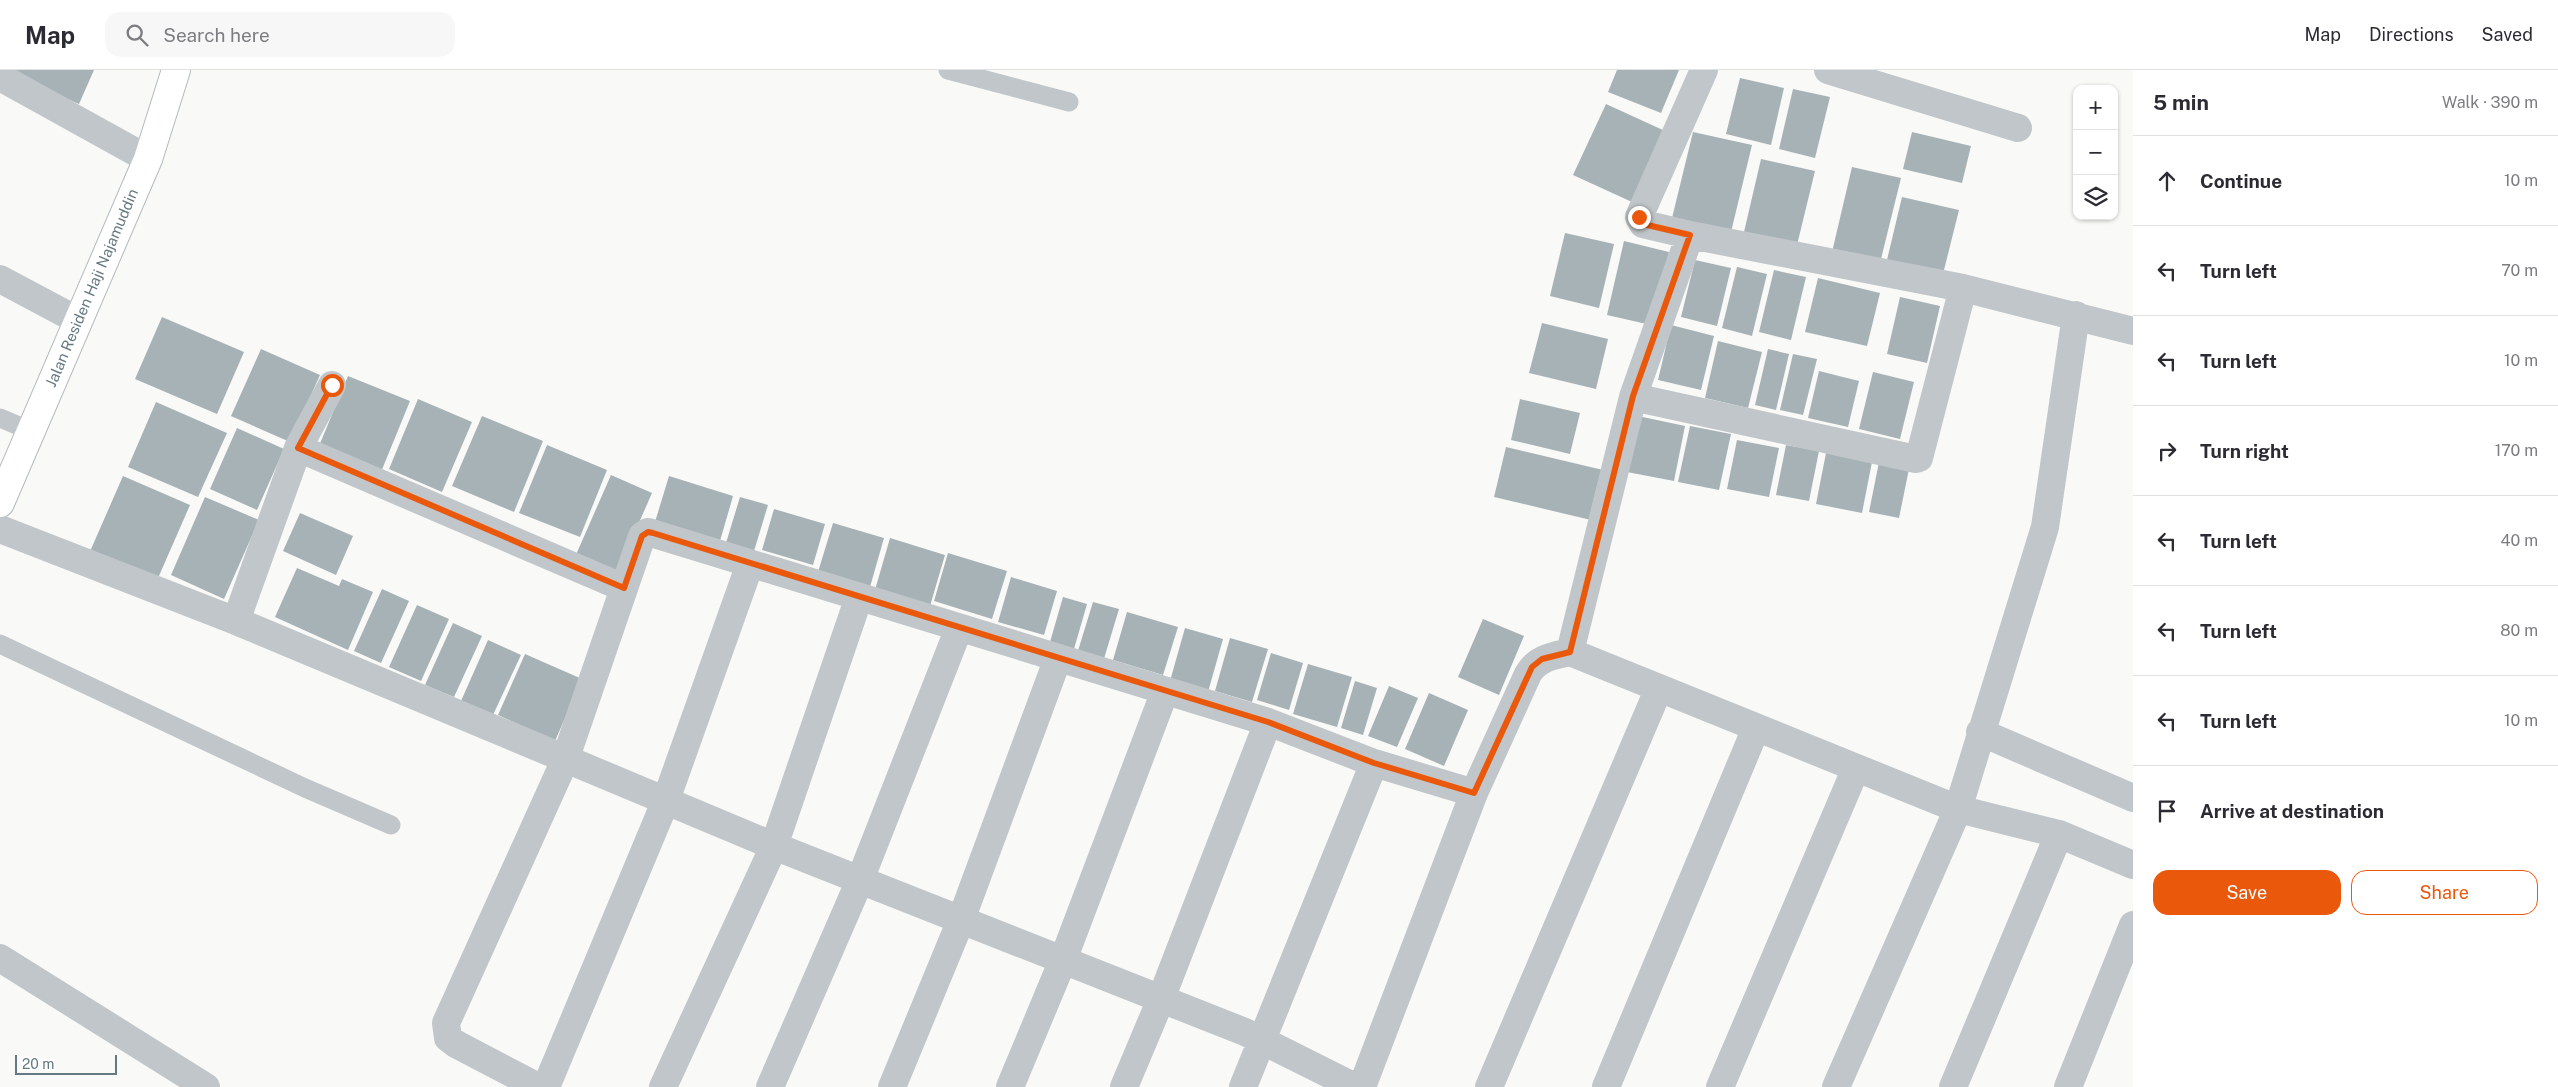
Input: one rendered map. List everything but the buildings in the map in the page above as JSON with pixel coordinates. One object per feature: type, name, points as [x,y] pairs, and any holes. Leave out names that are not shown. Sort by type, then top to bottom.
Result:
[{"type":"main road","name":"Jalan Residen Haji Najamuddin","points":[[0,503],[77,320],[148,159],[176,70]]},
{"type":"street","points":[[1704,70],[1639,217],[1643,224],[1690,235],[1963,288],[2076,315],[2133,331]]},
{"type":"street","points":[[1828,70],[2018,128]]},
{"type":"street","points":[[0,77],[148,159]]},
{"type":"street","points":[[1570,652],[1633,396],[1690,235]]},
{"type":"street","points":[[0,279],[77,320]]},
{"type":"street","points":[[1633,396],[1916,459],[1919,458],[1963,288]]},
{"type":"street","points":[[1836,1087],[1958,809],[1980,732],[2045,527],[2076,315]]},
{"type":"street","points":[[236,621],[298,448],[332,385]]},
{"type":"street","points":[[298,448],[624,588]]},
{"type":"street","points":[[0,529],[236,621],[774,846],[1161,999],[1262,1041],[1355,1087]]},
{"type":"street","points":[[538,1087],[456,1044],[448,1038],[446,1023],[566,760],[642,536],[648,532],[1268,722],[1374,763],[1474,793]]},
{"type":"street","points":[[546,1087],[666,800],[750,564]]},
{"type":"street","points":[[664,1087],[774,846],[859,597]]},
{"type":"street","points":[[770,1087],[860,880],[959,628]]},
{"type":"street","points":[[1362,1087],[1474,793],[1532,667],[1542,659],[1570,652],[1958,809],[2059,834],[2133,864]]},
{"type":"street","points":[[892,1087],[961,920],[1058,658]]},
{"type":"street","points":[[1489,1087],[1659,688]]},
{"type":"street","points":[[1010,1087],[1063,960],[1165,691]]},
{"type":"street","points":[[1124,1087],[1161,999],[1268,722]]},
{"type":"street","points":[[1606,1087],[1756,728]]},
{"type":"street","points":[[1980,732],[2133,798]]},
{"type":"street","points":[[1243,1087],[1374,763]]},
{"type":"street","points":[[1720,1087],[1856,768]]},
{"type":"street","points":[[1953,1087],[2059,834]]},
{"type":"street","points":[[2068,1087],[2133,925]]},
{"type":"street","points":[[0,958],[206,1087]]},
{"type":"lane","points":[[948,70],[1069,102]]},
{"type":"lane","points":[[0,418],[31,431]]},
{"type":"lane","points":[[0,644],[305,788],[391,825]]},
{"type":"route","points":[[332,385],[298,448],[624,588],[642,536],[648,532],[653,533],[1268,722],[1374,763],[1474,793],[1532,667],[1542,659],[1570,652],[1633,396],[1690,235],[1643,224],[1639,217]]}]
